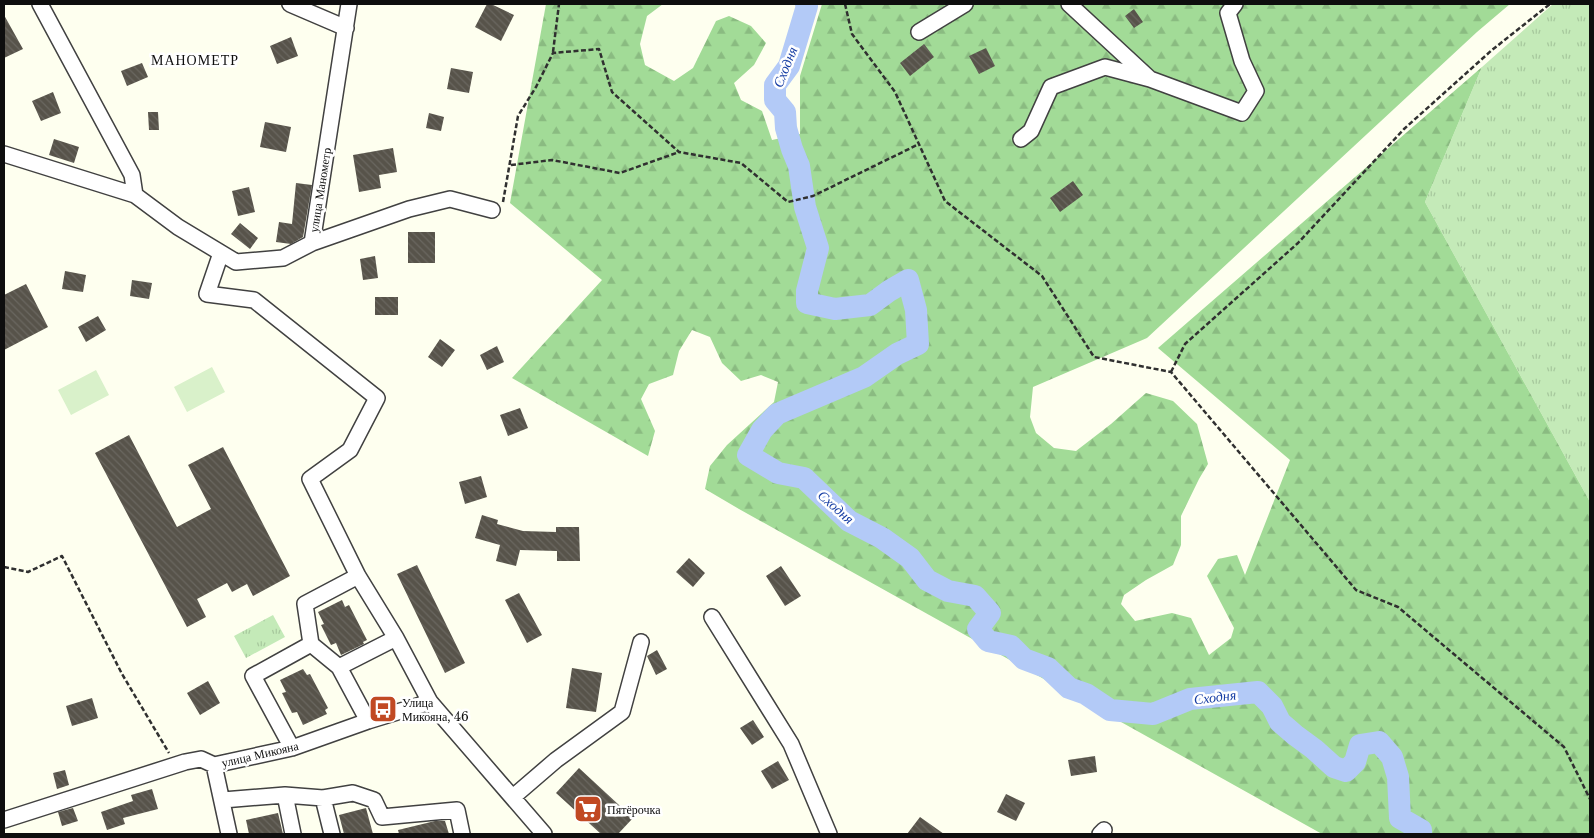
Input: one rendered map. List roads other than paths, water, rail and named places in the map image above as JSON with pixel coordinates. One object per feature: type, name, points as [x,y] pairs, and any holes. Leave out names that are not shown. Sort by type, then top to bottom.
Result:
[{"type":"street","points":[[40,4],[132,175],[135,195]]},
{"type":"street","points":[[290,4],[346,28]]},
{"type":"street","name":"улица Манометр","points":[[4,154],[135,195],[178,227],[236,262],[283,258],[312,243],[346,28],[348,4]]},
{"type":"street","points":[[919,32],[965,4]]},
{"type":"street","points":[[1069,4],[1150,79]]},
{"type":"street","points":[[1021,139],[1031,131],[1051,87],[1105,67],[1150,79],[1242,112],[1256,91],[1242,61],[1228,13],[1235,4]]},
{"type":"street","points":[[312,243],[409,209],[450,199],[492,210]]},
{"type":"street","points":[[221,253],[207,294],[254,300],[377,398],[350,450],[310,479],[358,576],[396,638],[430,702],[544,834]]},
{"type":"street","points":[[358,576],[305,604],[311,644],[339,667],[368,721]]},
{"type":"street","points":[[712,617],[792,744],[829,834]]},
{"type":"street","points":[[339,667],[396,638]]},
{"type":"street","points":[[513,797],[556,760],[622,712],[640,642]]},
{"type":"street","points":[[292,748],[254,676],[311,644]]},
{"type":"street","name":"улица Микояна","points":[[4,820],[200,758],[214,765],[292,748],[368,721],[430,702]]},
{"type":"street","points":[[214,765],[230,834]]},
{"type":"street","points":[[223,800],[284,795],[323,798],[353,793],[374,800],[382,817],[457,810],[462,834]]},
{"type":"street","points":[[284,795],[293,834]]},
{"type":"street","points":[[323,798],[332,834]]},
{"type":"waterway","name":"Сходня","points":[[806,4],[789,66],[775,85],[775,100],[785,112],[786,128],[799,166],[805,207],[818,248],[807,291],[807,303],[835,309],[870,305],[908,280],[916,310],[918,344],[897,354],[864,377],[777,414],[762,430],[748,455],[778,473],[804,478],[849,521],[882,538],[910,558],[927,580],[948,591],[975,596],[990,613],[978,629],[988,641],[1011,646],[1024,659],[1048,668],[1069,688],[1086,694],[1110,710],[1153,714],[1190,699],[1258,692],[1272,706],[1280,722],[1334,767],[1346,771],[1355,762],[1360,745],[1379,742],[1392,757],[1398,777],[1400,818],[1421,830],[1421,834]]},
{"type":"place","name":"Улица Микояна, 46","points":[[383,709]]},
{"type":"place","name":"Пятёрочка","points":[[588,809]]},
{"type":"district","name":"МАНОМЕТР","points":[[195,60]]}]
